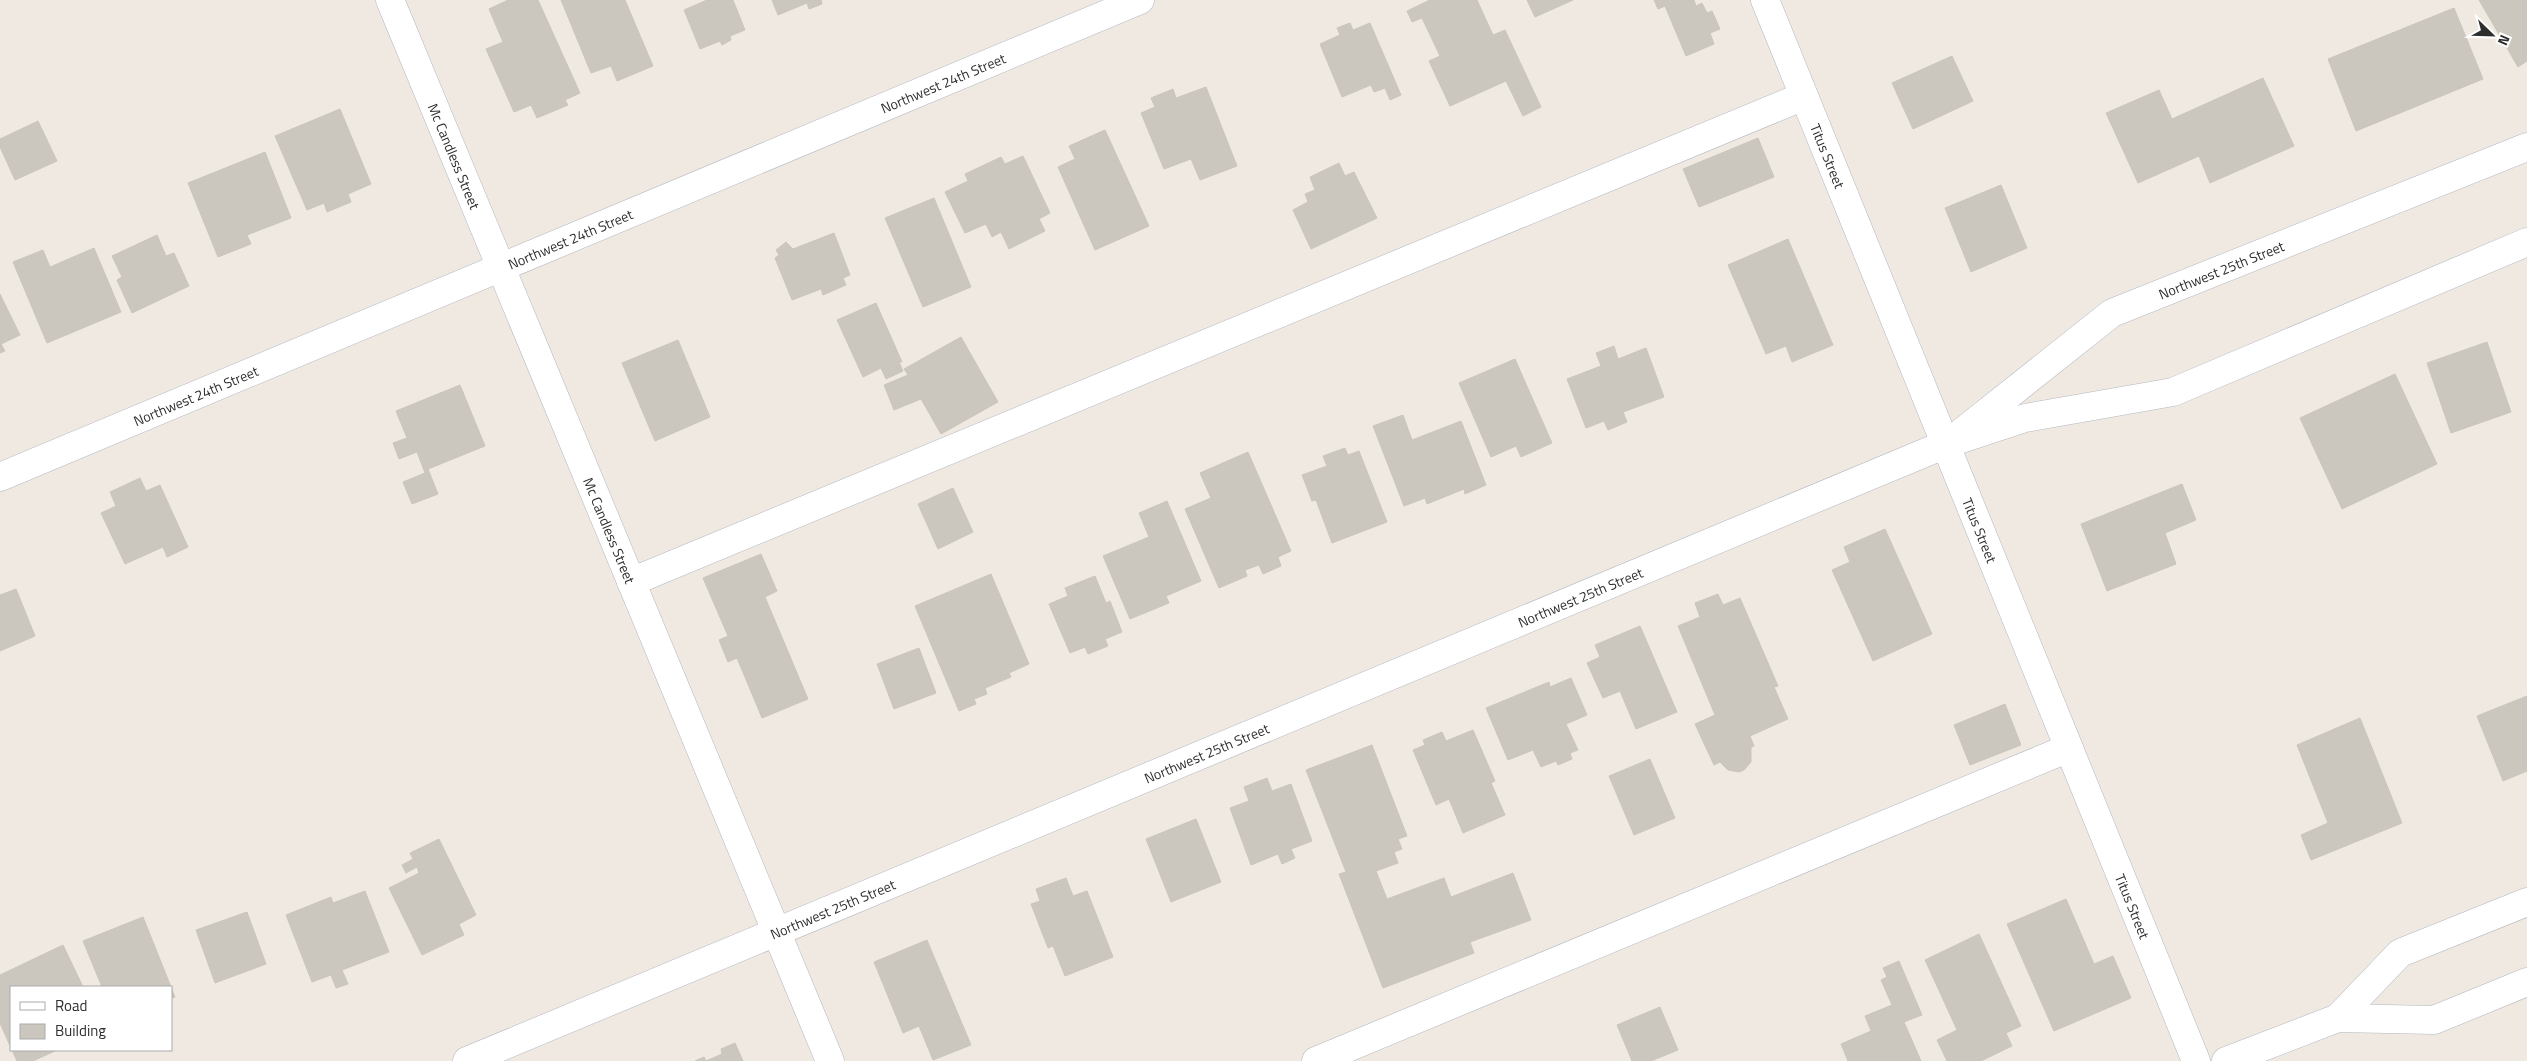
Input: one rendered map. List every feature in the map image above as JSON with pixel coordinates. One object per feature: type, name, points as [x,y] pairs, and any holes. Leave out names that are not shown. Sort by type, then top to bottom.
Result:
[{"type":"street","name":"Mc Candless Street","points":[[390,0],[830,1061]]},
{"type":"street","name":"Northwest 24th Street","points":[[0,477],[1140,0]]},
{"type":"street","name":"Titus Street","points":[[1765,0],[2196,1061]]},
{"type":"street","points":[[631,582],[1804,96]]},
{"type":"street","name":"Northwest 25th Street","points":[[1946,444],[2112,314],[2527,147]]},
{"type":"street","name":"Northwest 25th Street","points":[[467,1061],[1946,444],[2025,418],[2173,392],[2527,242]]},
{"type":"street","points":[[1316,1061],[2069,748]]},
{"type":"street","points":[[2338,1018],[2400,953],[2527,902]]},
{"type":"street","points":[[2226,1061],[2338,1018],[2434,1020],[2527,982]]},
{"type":"building","points":[[508,0],[538,0],[580,93],[565,100],[568,105],[537,118],[531,105],[514,112],[486,49],[503,42],[489,9]]},
{"type":"building","points":[[561,0],[625,0],[653,66],[617,81],[611,66],[591,73]]},
{"type":"building","points":[[707,0],[733,0],[745,30],[730,36],[731,40],[722,45],[720,41],[700,49],[684,10]]},
{"type":"building","points":[[772,0],[821,0],[822,4],[809,9],[807,3],[778,15]]},
{"type":"building","points":[[1430,0],[1477,0],[1493,35],[1505,30],[1541,107],[1523,116],[1506,81],[1450,106],[1429,61],[1440,56],[1422,18],[1412,22],[1407,11]]},
{"type":"building","points":[[1527,0],[1573,0],[1535,17]]},
{"type":"building","points":[[1654,0],[1694,0],[1696,6],[1702,3],[1707,13],[1712,11],[1720,29],[1710,33],[1714,44],[1686,56],[1665,6],[1658,9]]},
{"type":"building","points":[[2479,0],[2527,0],[2527,61],[2518,67]]},
{"type":"building","points":[[2454,8],[2483,79],[2356,131],[2328,59]]},
{"type":"building","points":[[1350,23],[1353,30],[1370,23],[1401,95],[1390,100],[1385,88],[1374,92],[1371,85],[1342,97],[1320,44],[1340,35],[1337,28]]},
{"type":"building","points":[[1952,56],[1973,101],[1913,129],[1892,83]]},
{"type":"building","points":[[2263,78],[2294,146],[2210,183],[2199,156],[2138,183],[2106,113],[2159,90],[2172,119]]},
{"type":"building","points":[[1206,87],[1237,166],[1200,180],[1191,159],[1164,169],[1141,113],[1155,107],[1151,98],[1173,89],[1176,98]]},
{"type":"building","points":[[340,109],[371,184],[348,194],[351,202],[327,212],[324,203],[307,210],[275,136]]},
{"type":"building","points":[[38,121],[57,161],[15,180],[0,147],[0,139]]},
{"type":"building","points":[[1105,130],[1149,226],[1095,250],[1058,167],[1075,159],[1069,146]]},
{"type":"building","points":[[1758,138],[1774,177],[1699,207],[1683,169]]},
{"type":"building","points":[[265,152],[291,218],[247,235],[251,244],[218,257],[188,183]]},
{"type":"building","points":[[1023,156],[1050,213],[1039,219],[1045,231],[1009,249],[1001,232],[992,237],[986,224],[965,233],[945,192],[968,181],[965,174],[1001,157],[1005,164]]},
{"type":"building","points":[[1339,163],[1345,176],[1354,172],[1377,218],[1311,249],[1293,210],[1308,202],[1305,194],[1315,190],[1310,177]]},
{"type":"building","points":[[2001,185],[2027,248],[1971,272],[1945,208]]},
{"type":"building","points":[[934,198],[971,287],[923,307],[885,218]]},
{"type":"building","points":[[834,233],[850,275],[843,278],[846,285],[823,295],[821,289],[792,300],[775,258],[779,255],[776,250],[786,242],[793,249]]},
{"type":"building","points":[[157,235],[166,256],[174,253],[189,286],[132,313],[117,280],[122,277],[112,256]]},
{"type":"building","points":[[1788,239],[1833,345],[1792,362],[1786,346],[1766,354],[1728,265]]},
{"type":"building","points":[[94,248],[121,312],[47,343],[13,262],[43,250],[50,267]]},
{"type":"building","points":[[0,294],[20,335],[1,344],[5,351],[0,353]]},
{"type":"building","points":[[876,303],[902,362],[899,362],[903,371],[886,379],[881,368],[863,377],[837,320]]},
{"type":"building","points":[[961,337],[998,402],[941,434],[921,399],[894,410],[884,385],[908,375],[904,369]]},
{"type":"building","points":[[678,340],[710,417],[655,441],[622,363]]},
{"type":"building","points":[[2487,342],[2511,412],[2451,433],[2427,363]]},
{"type":"building","points":[[1614,346],[1618,359],[1646,348],[1664,397],[1623,412],[1627,422],[1608,430],[1604,421],[1586,428],[1567,379],[1601,366],[1596,353]]},
{"type":"building","points":[[1515,359],[1552,443],[1521,457],[1516,446],[1491,457],[1459,383]]},
{"type":"building","points":[[2395,374],[2437,464],[2342,509],[2300,418]]},
{"type":"building","points":[[460,385],[485,446],[428,469],[438,494],[412,504],[403,482],[425,473],[417,452],[399,459],[393,443],[407,438],[396,411]]},
{"type":"building","points":[[1403,415],[1412,440],[1461,421],[1486,485],[1465,494],[1464,489],[1427,504],[1425,498],[1404,506],[1373,426]]},
{"type":"building","points":[[1345,448],[1348,455],[1359,451],[1387,522],[1332,543],[1316,500],[1312,501],[1302,475],[1327,466],[1323,456]]},
{"type":"building","points":[[1248,452],[1291,551],[1278,557],[1281,566],[1263,574],[1259,565],[1245,570],[1247,576],[1219,588],[1185,509],[1211,498],[1200,473]]},
{"type":"building","points":[[140,478],[146,491],[160,485],[188,547],[167,557],[163,547],[125,564],[101,513],[116,506],[110,492]]},
{"type":"building","points":[[2182,484],[2196,520],[2165,533],[2176,564],[2107,591],[2081,524]]},
{"type":"building","points":[[953,488],[973,532],[938,549],[918,504]]},
{"type":"building","points":[[1167,501],[1201,581],[1166,596],[1169,603],[1130,619],[1103,556],[1149,537],[1139,513]]},
{"type":"building","points":[[1885,529],[1932,634],[1873,661],[1832,570],[1850,562],[1844,547]]},
{"type":"building","points":[[761,554],[777,591],[765,597],[808,699],[762,718],[737,658],[728,662],[719,640],[728,636],[703,578]]},
{"type":"building","points":[[991,574],[1029,664],[1009,673],[1011,677],[985,688],[987,694],[974,699],[976,704],[959,711],[915,606]]},
{"type":"building","points":[[1095,576],[1106,603],[1110,601],[1122,632],[1105,639],[1108,646],[1088,654],[1085,647],[1070,653],[1049,604],[1068,596],[1065,588]]},
{"type":"building","points":[[16,589],[35,636],[0,651],[0,595]]},
{"type":"building","points":[[1718,594],[1723,605],[1740,598],[1778,686],[1774,687],[1788,719],[1750,736],[1754,746],[1751,747],[1751,762],[1744,770],[1739,772],[1728,770],[1720,762],[1714,765],[1695,724],[1715,715],[1678,626],[1700,617],[1695,603]]},
{"type":"building","points":[[1640,626],[1677,712],[1636,729],[1620,691],[1603,698],[1587,663],[1600,657],[1595,645]]},
{"type":"building","points":[[919,648],[936,693],[894,709],[877,664]]},
{"type":"building","points":[[1571,678],[1587,715],[1566,724],[1578,750],[1570,753],[1572,759],[1558,765],[1556,761],[1541,767],[1533,750],[1508,760],[1486,708],[1549,682],[1550,687]]},
{"type":"building","points":[[2527,696],[2527,771],[2503,781],[2477,716]]},
{"type":"building","points":[[2005,704],[2021,745],[1970,765],[1954,725]]},
{"type":"building","points":[[2360,718],[2402,823],[2311,860],[2301,835],[2328,823],[2297,745]]},
{"type":"building","points":[[1473,730],[1495,781],[1491,783],[1505,815],[1463,833],[1449,799],[1436,805],[1413,750],[1425,745],[1423,740],[1442,732],[1446,741]]},
{"type":"building","points":[[1372,745],[1407,836],[1398,839],[1402,849],[1394,852],[1398,863],[1376,871],[1387,899],[1444,878],[1451,897],[1513,873],[1531,920],[1470,942],[1474,953],[1383,988],[1339,874],[1346,872],[1306,770]]},
{"type":"building","points":[[1650,759],[1675,818],[1634,835],[1609,776]]},
{"type":"building","points":[[1267,778],[1272,791],[1291,784],[1312,841],[1291,849],[1295,858],[1282,864],[1278,854],[1251,865],[1230,808],[1249,801],[1244,787]]},
{"type":"building","points":[[1196,819],[1221,882],[1171,902],[1146,839]]},
{"type":"building","points":[[439,839],[476,915],[459,924],[464,935],[422,955],[389,888],[419,873],[417,867],[406,873],[402,865],[413,859],[410,853]]},
{"type":"building","points":[[1066,878],[1073,896],[1087,891],[1113,957],[1065,976],[1053,946],[1048,948],[1031,904],[1040,901],[1036,889]]},
{"type":"building","points":[[365,891],[389,952],[342,970],[348,984],[336,988],[331,975],[312,982],[286,915],[331,897],[333,903]]},
{"type":"building","points":[[2066,899],[2094,964],[2113,956],[2131,998],[2054,1031],[2007,924]]},
{"type":"building","points":[[247,912],[266,964],[215,983],[196,930]]},
{"type":"building","points":[[143,917],[171,986],[102,986],[83,941]]},
{"type":"building","points":[[1979,934],[2021,1026],[2006,1033],[2012,1046],[1981,1061],[1947,1061],[1937,1040],[1957,1030],[1925,960]]},
{"type":"building","points":[[927,940],[971,1045],[933,1060],[919,1026],[903,1033],[874,962]]},
{"type":"building","points":[[63,945],[83,986],[10,986],[10,1046],[0,1023],[0,975]]},
{"type":"building","points":[[1899,961],[1922,1015],[1904,1022],[1921,1061],[1848,1061],[1841,1044],[1871,1031],[1865,1016],[1892,1005],[1881,980],[1887,977],[1883,968]]},
{"type":"building","points":[[1660,1007],[1678,1050],[1651,1061],[1632,1061],[1617,1025]]},
{"type":"building","points":[[735,1043],[743,1061],[706,1061],[722,1054],[721,1049]]},
{"type":"building","points":[[12,1051],[55,1051],[33,1061],[17,1061]]},
{"type":"building","points":[[704,1057],[706,1061],[695,1061]]}]
